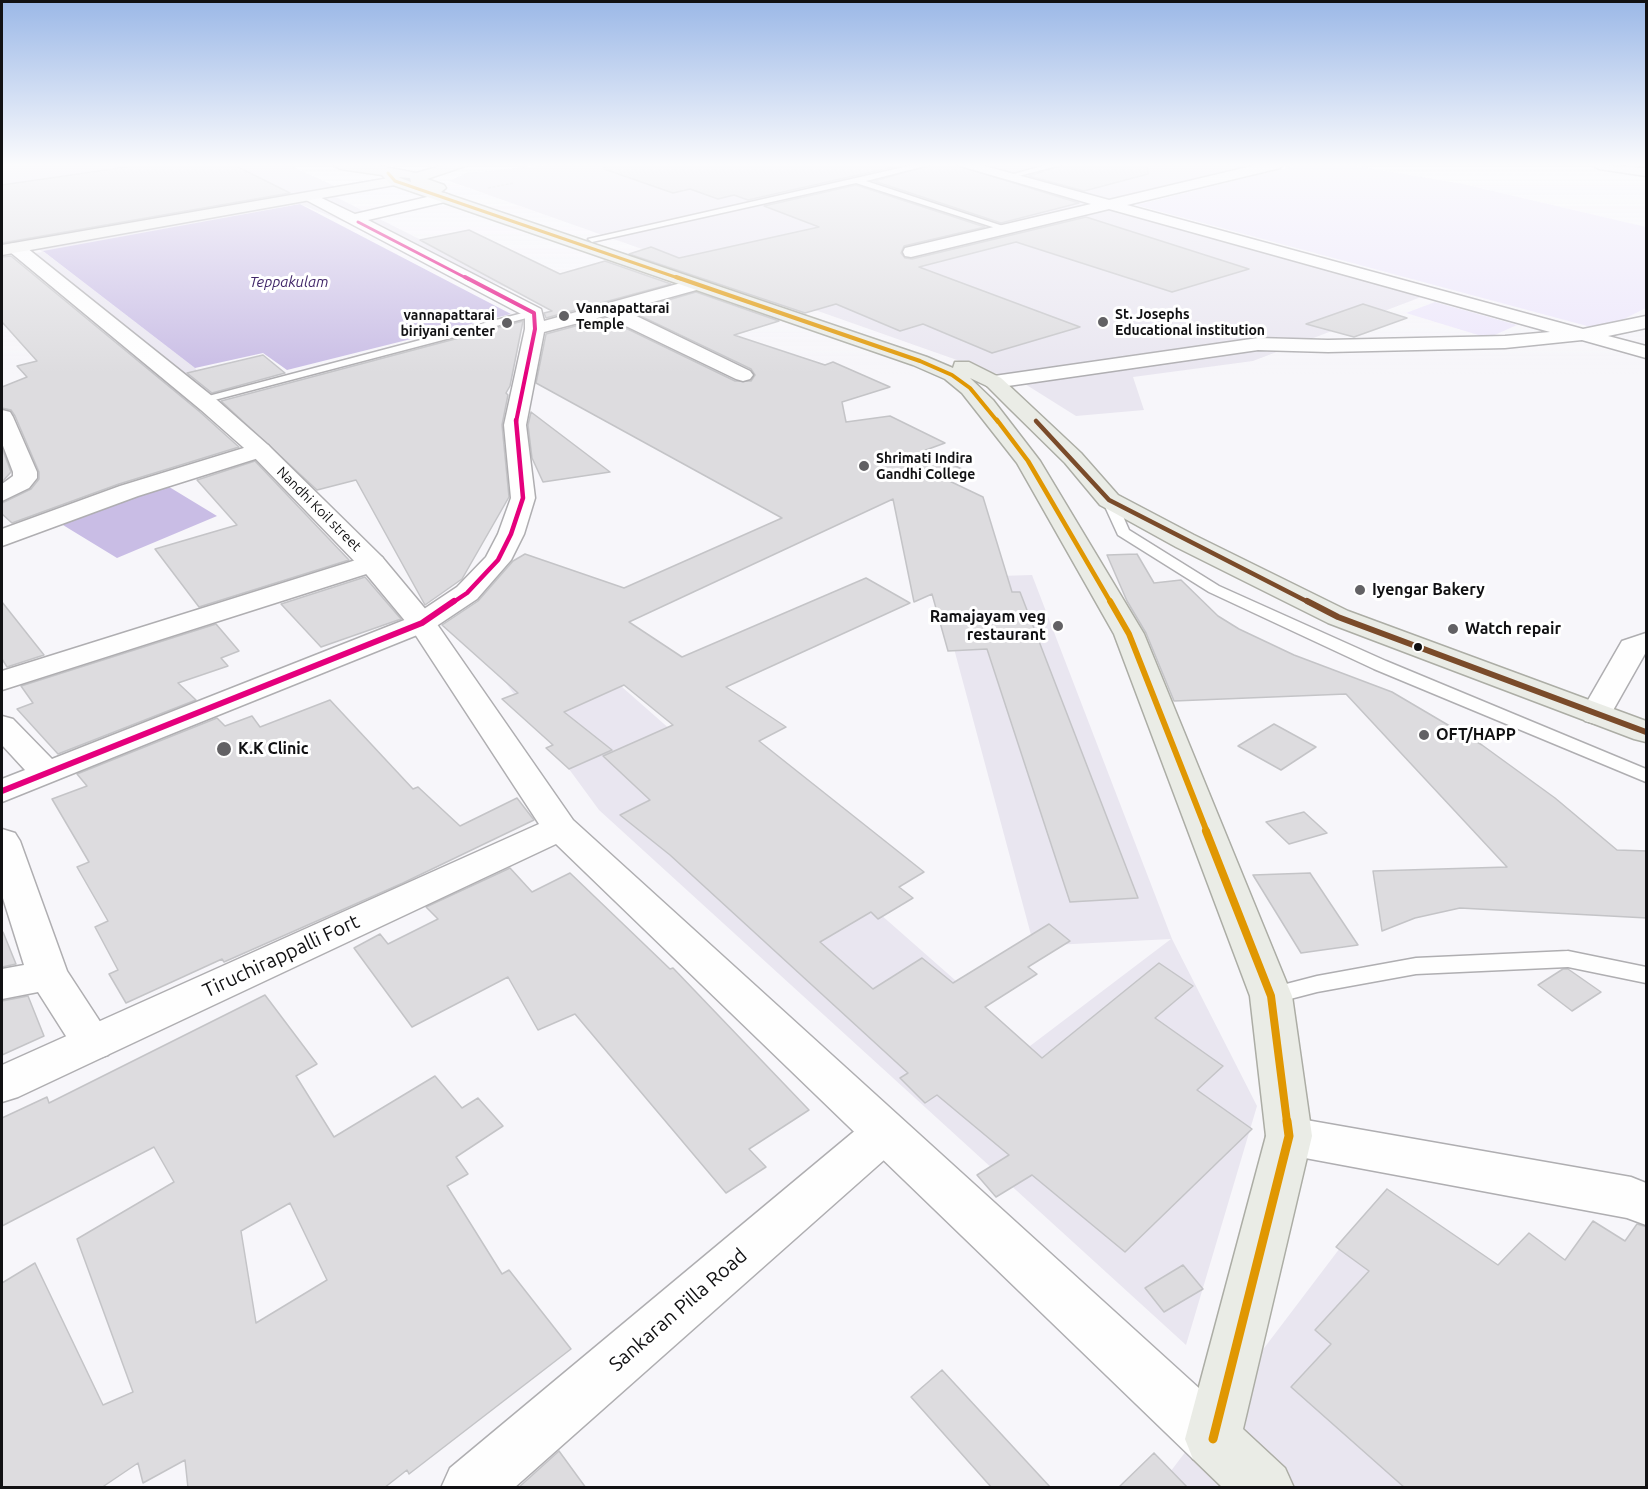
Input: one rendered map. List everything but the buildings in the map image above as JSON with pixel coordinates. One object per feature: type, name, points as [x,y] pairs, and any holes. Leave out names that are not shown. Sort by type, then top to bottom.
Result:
[{"type":"main road","points":[[9,249],[93,234]]},
{"type":"main road","points":[[549,234],[920,361],[952,375],[970,388],[986,405],[1028,461],[1129,634],[1272,996],[1288,1136],[1213,1439],[1266,1488]]},
{"type":"main road","points":[[579,234],[947,358],[994,382],[1073,458],[1109,500],[1338,617],[1647,732]]},
{"type":"main road","points":[[1028,461],[1073,458]]},
{"type":"street","points":[[381,234],[535,321],[606,309],[694,285]]},
{"type":"street","points":[[911,252],[985,234]]},
{"type":"street","points":[[1220,234],[1647,352]]},
{"type":"street","name":"Nandhi Koil street","points":[[9,249],[203,399],[260,450],[372,563],[422,623],[560,828],[1213,1439]]},
{"type":"street","points":[[606,309],[743,375]]},
{"type":"street","points":[[2,791],[422,623],[474,587],[498,560],[511,534],[523,498],[520,450],[515,425],[535,321]]},
{"type":"street","points":[[994,382],[1258,344],[1328,346],[1505,342],[1588,334],[1647,322]]},
{"type":"street","points":[[2,417],[25,472],[20,483],[2,494]]},
{"type":"street","points":[[2,538],[129,491],[260,450]]},
{"type":"street","points":[[2,681],[372,563]]},
{"type":"street","points":[[1596,714],[1633,647],[1647,642]]},
{"type":"street","points":[[2,726],[46,772]]},
{"type":"street","name":"Tiruchirappalli Fort","points":[[2,1084],[560,828]]},
{"type":"street","points":[[2,841],[48,975],[93,1043]]},
{"type":"street","points":[[2,984],[48,975]]},
{"type":"street","name":"Sankaran Pilla Road","points":[[470,1488],[885,1132]]},
{"type":"street","points":[[1288,1136],[1631,1198],[1647,1204]]},
{"type":"lane","points":[[592,239],[612,234]]},
{"type":"lane","points":[[203,399],[535,321]]},
{"type":"lane","points":[[1109,500],[1123,532],[1214,589],[1380,665],[1647,776]]},
{"type":"lane","points":[[1272,996],[1317,984],[1416,966],[1568,959],[1647,975]]},
{"type":"shaded area","points":[[2,234],[137,234],[44,252],[195,368],[217,394],[186,402],[17,256],[42,252],[33,241],[2,247]]},
{"type":"shaded area","points":[[375,234],[410,234],[554,307]]},
{"type":"shaded area","name":"St. Josephs Educational institution","points":[[601,234],[1236,234],[1437,291],[1253,361],[1133,377],[1144,410],[1076,416],[1025,384]]},
{"type":"shaded area","points":[[1246,234],[1646,234],[1646,308],[1602,330]]},
{"type":"shaded area","points":[[1435,302],[1517,325],[1488,338],[1406,313]]},
{"type":"shaded area","points":[[1032,575],[1172,939],[1257,1106],[1186,1345],[599,810],[503,679],[572,643],[1030,1046],[1171,939],[1034,946],[935,578]]},
{"type":"shaded area","points":[[1343,1244],[1646,1488],[1158,1488]]},
{"type":"water","name":"Teppakulam","points":[[133,234],[358,234],[511,314],[287,370],[263,353],[195,368],[43,251]]},
{"type":"water","points":[[161,482],[217,516],[117,558],[58,522]]},
{"type":"transit line","points":[[2,791],[422,623],[467,593],[498,560],[511,534],[523,498],[515,425],[535,329],[534,313],[382,234]]},
{"type":"transit line","points":[[551,234],[920,361],[952,375],[970,388],[1028,461],[1129,634],[1271,996],[1289,1136],[1213,1439]]},
{"type":"transit line","points":[[1036,421],[1073,458],[1109,500],[1185,541],[1338,617],[1646,732]]},
{"type":"place","name":"Vannapattarai Temple","points":[[564,316]]},
{"type":"place","name":"St. Josephs Educational institution","points":[[1103,322]]},
{"type":"place","name":"vannapattarai biriyani center","points":[[507,323]]},
{"type":"place","name":"Shrimati Indira Gandhi College","points":[[864,466]]},
{"type":"place","name":"Iyengar Bakery","points":[[1360,590]]},
{"type":"place","name":"Ramajayam veg restaurant","points":[[1058,626]]},
{"type":"place","name":"Watch repair","points":[[1453,629]]},
{"type":"place","name":"OFT/HAPP","points":[[1424,735]]},
{"type":"place","name":"K.K Clinic","points":[[224,749]]}]
